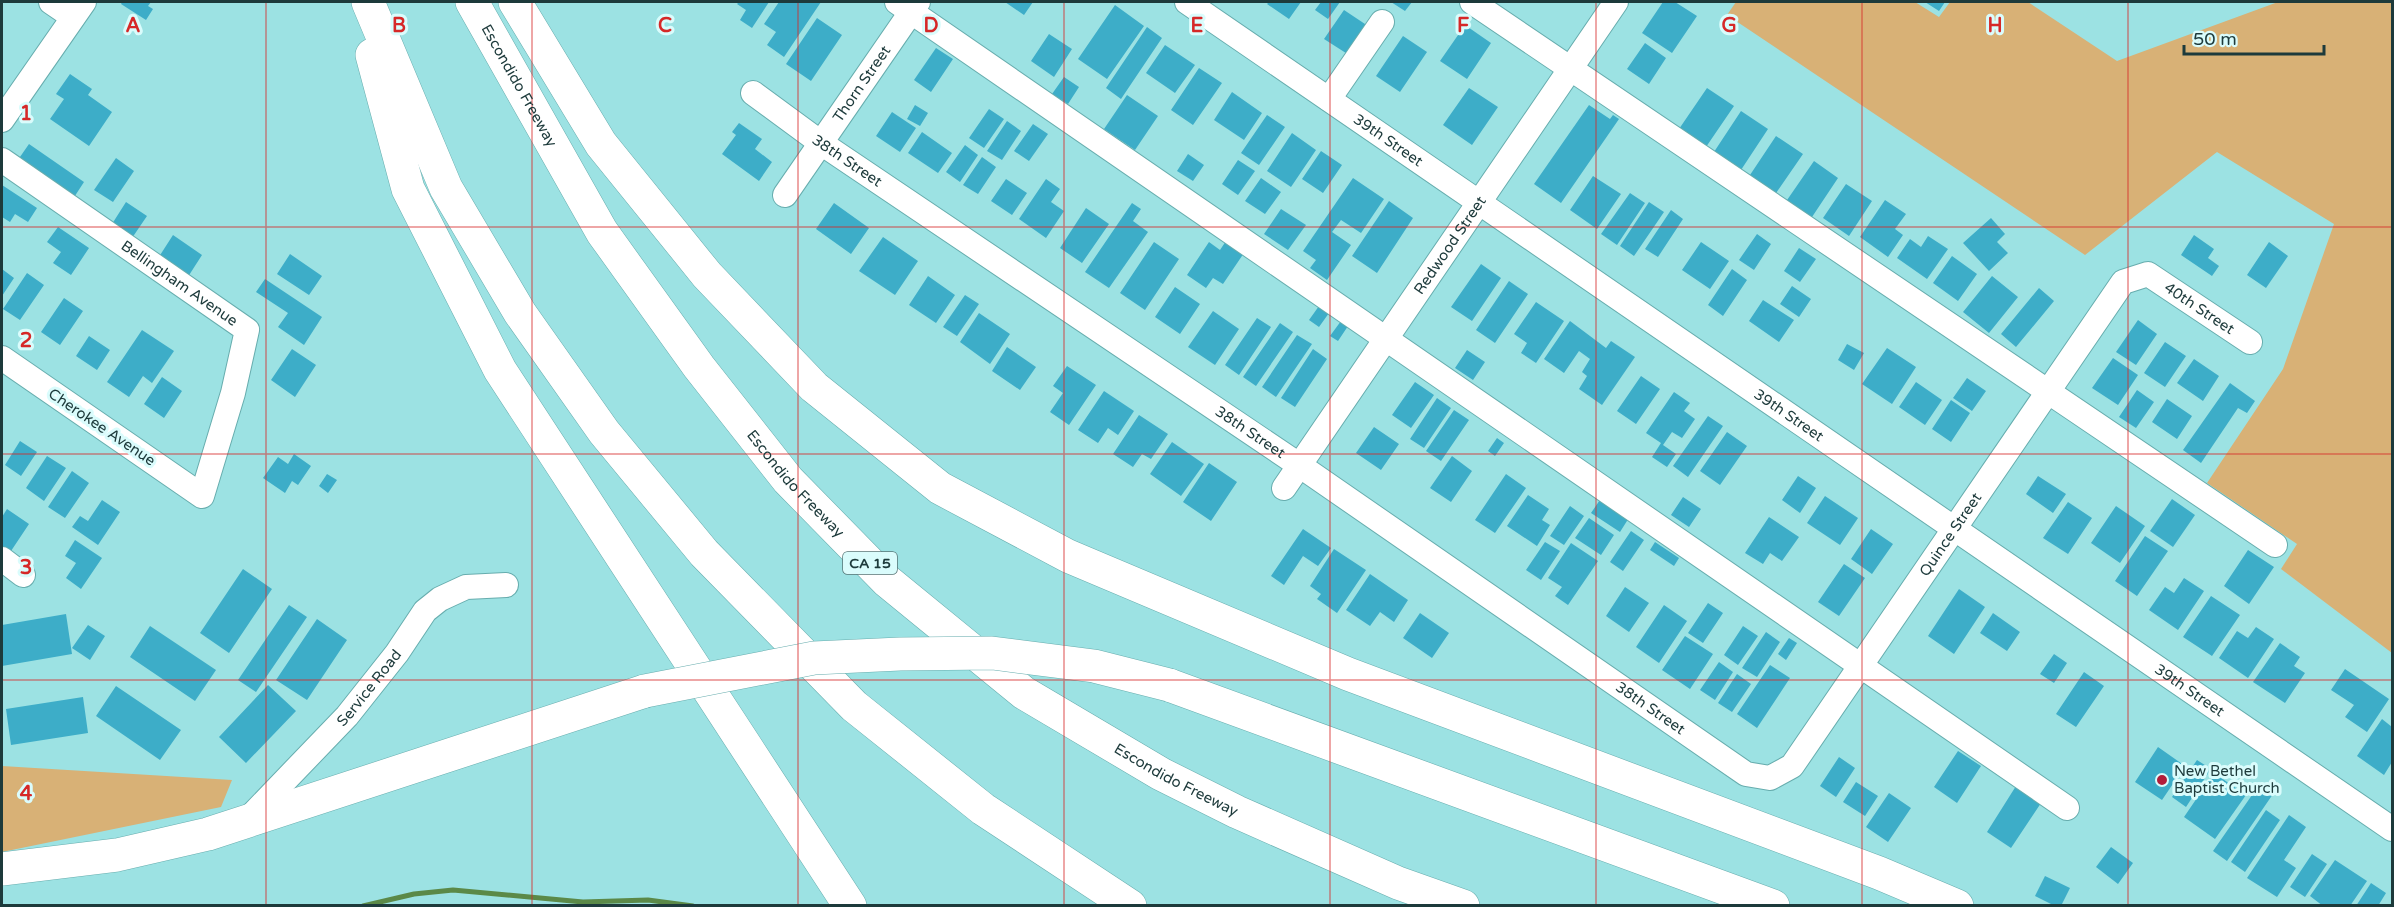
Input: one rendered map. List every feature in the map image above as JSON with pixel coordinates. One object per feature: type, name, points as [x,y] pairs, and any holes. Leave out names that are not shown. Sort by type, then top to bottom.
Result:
[{"type":"highway","points":[[357,2],[408,189],[500,370],[850,906]]},
{"type":"highway","points":[[368,2],[446,188],[520,313],[604,432],[704,554],[854,706],[983,809],[1130,906]]},
{"type":"highway","name":"Escondido Freeway","points":[[472,2],[609,242],[699,367],[788,480],[887,581],[1024,693],[1161,774],[1237,812],[1398,884],[1463,906]]},
{"type":"highway","points":[[515,2],[601,144],[707,274],[814,387],[940,488],[1068,556],[1348,674],[1868,868],[1957,906]]},
{"type":"highway","points":[[2,869],[117,855],[208,834],[645,691],[814,658],[992,653],[1094,666],[1169,685],[1773,906]]},
{"type":"street","points":[[2,120],[78,9],[51,2]]},
{"type":"street","name":"39th Street","points":[[1187,2],[2392,829]]},
{"type":"street","points":[[1472,2],[2275,545]]},
{"type":"street","name":"Redwood Street","points":[[1284,488],[1616,2]]},
{"type":"street","points":[[909,5],[1859,667],[2067,808]]},
{"type":"street","name":"Thorn Street","points":[[785,195],[909,5]]},
{"type":"street","points":[[1329,99],[1382,22]]},
{"type":"street","name":"38th Street","points":[[753,93],[821,143],[1299,465],[1746,774]]},
{"type":"street","name":"Bellingham Avenue","points":[[2,160],[247,330],[232,393],[202,496]]},
{"type":"street","name":"Quince Street","points":[[1746,774],[1770,778],[1792,766],[2123,282],[2148,274]]},
{"type":"street","name":"40th Street","points":[[2148,274],[2250,342]]},
{"type":"street","name":"Cherokee Avenue","points":[[2,358],[202,496]]},
{"type":"street","points":[[2,559],[23,575]]},
{"type":"street","name":"Service Road","points":[[246,822],[347,716],[397,652],[425,611],[440,599],[466,587],[506,585]]},
{"type":"shaded area","points":[[1736,2],[1915,2],[1939,17],[1950,2],[2028,2],[2117,61],[2278,2],[2392,2],[2392,653],[2281,569],[2297,544],[2207,483],[2283,369],[2334,224],[2217,152],[2085,255],[1727,15]]},
{"type":"shaded area","points":[[2,766],[232,780],[221,807],[2,852]]},
{"type":"building","points":[[122,2],[151,2],[148,6],[153,9],[146,20],[121,4]]},
{"type":"building","points":[[739,2],[769,2],[752,28],[740,20],[746,10],[737,4]]},
{"type":"building","points":[[779,2],[821,2],[784,57],[767,45],[776,32],[764,24]]},
{"type":"building","points":[[1005,2],[1033,2],[1024,15]]},
{"type":"building","points":[[1269,2],[1301,2],[1289,19],[1267,4]]},
{"type":"building","points":[[1321,2],[1340,2],[1328,19],[1315,10]]},
{"type":"building","points":[[1391,2],[1412,2],[1405,11]]},
{"type":"building","points":[[1663,2],[1675,2],[1697,16],[1672,53],[1642,33]]},
{"type":"building","points":[[1925,2],[1945,2],[1939,11]]},
{"type":"building","points":[[1115,5],[1144,26],[1107,79],[1078,59]]},
{"type":"building","points":[[1344,10],[1368,26],[1349,55],[1324,39]]},
{"type":"building","points":[[817,18],[842,35],[811,81],[786,64]]},
{"type":"building","points":[[1465,25],[1491,43],[1467,79],[1440,61]]},
{"type":"building","points":[[1147,27],[1162,38],[1121,99],[1106,88]]},
{"type":"building","points":[[1049,34],[1072,49],[1054,77],[1031,61]]},
{"type":"building","points":[[1403,36],[1427,52],[1400,92],[1376,76]]},
{"type":"building","points":[[1645,43],[1666,58],[1649,84],[1627,69]]},
{"type":"building","points":[[1165,45],[1195,65],[1175,93],[1146,73]]},
{"type":"building","points":[[936,48],[953,59],[931,92],[914,80]]},
{"type":"building","points":[[1199,68],[1222,83],[1193,125],[1171,110]]},
{"type":"building","points":[[70,74],[92,89],[88,95],[112,112],[89,146],[50,119],[64,99],[56,94]]},
{"type":"building","points":[[1064,77],[1079,87],[1068,104],[1052,94]]},
{"type":"building","points":[[1469,88],[1498,107],[1472,145],[1443,125]]},
{"type":"building","points":[[1707,88],[1734,106],[1706,147],[1679,129]]},
{"type":"building","points":[[1232,92],[1262,113],[1244,140],[1214,120]]},
{"type":"building","points":[[1127,95],[1158,116],[1135,150],[1104,129]]},
{"type":"building","points":[[915,105],[928,113],[920,126],[907,119]]},
{"type":"building","points":[[1589,105],[1610,119],[1613,115],[1619,119],[1561,203],[1534,184]]},
{"type":"building","points":[[989,109],[1004,119],[984,148],[969,138]]},
{"type":"building","points":[[1741,111],[1768,129],[1739,173],[1712,155]]},
{"type":"building","points":[[892,112],[916,128],[900,152],[876,136]]},
{"type":"building","points":[[1267,115],[1285,127],[1259,165],[1241,153]]},
{"type":"building","points":[[1007,121],[1021,131],[1002,160],[987,151]]},
{"type":"building","points":[[739,123],[762,139],[755,149],[772,162],[759,181],[722,154],[736,135],[732,132]]},
{"type":"building","points":[[1033,124],[1048,134],[1029,161],[1014,151]]},
{"type":"building","points":[[922,132],[952,153],[938,173],[908,153]]},
{"type":"building","points":[[1292,133],[1316,150],[1291,187],[1267,171]]},
{"type":"building","points":[[1776,136],[1803,154],[1774,196],[1748,178]]},
{"type":"building","points":[[29,144],[84,182],[69,205],[13,167]]},
{"type":"building","points":[[965,145],[978,155],[960,182],[946,172]]},
{"type":"building","points":[[1321,151],[1342,165],[1323,193],[1302,179]]},
{"type":"building","points":[[1188,154],[1204,165],[1193,181],[1177,171]]},
{"type":"building","points":[[982,157],[996,167],[978,194],[963,185]]},
{"type":"building","points":[[116,158],[134,171],[113,202],[94,190]]},
{"type":"building","points":[[1238,160],[1255,171],[1238,195],[1222,184]]},
{"type":"building","points":[[1814,161],[1838,178],[1810,220],[1785,203]]},
{"type":"building","points":[[1593,176],[1621,194],[1597,229],[1570,210]]},
{"type":"building","points":[[1261,178],[1281,192],[1265,214],[1245,201]]},
{"type":"building","points":[[1353,178],[1384,199],[1361,233],[1341,220],[1332,232],[1351,245],[1327,280],[1310,268],[1316,260],[1303,251]]},
{"type":"building","points":[[1006,179],[1027,193],[1012,215],[991,201]]},
{"type":"building","points":[[1046,179],[1060,189],[1051,202],[1064,211],[1046,238],[1019,219]]},
{"type":"building","points":[[1846,184],[1872,201],[1849,236],[1823,218]]},
{"type":"building","points":[[2,185],[37,208],[28,222],[15,214],[10,222],[2,217]]},
{"type":"building","points":[[1630,193],[1645,203],[1617,245],[1601,234]]},
{"type":"building","points":[[1885,200],[1906,214],[1895,229],[1903,235],[1888,257],[1860,237]]},
{"type":"building","points":[[1389,201],[1413,218],[1377,273],[1352,256]]},
{"type":"building","points":[[126,202],[147,216],[132,238],[112,224]]},
{"type":"building","points":[[1649,202],[1664,212],[1634,256],[1620,246]]},
{"type":"building","points":[[834,203],[869,228],[851,254],[816,229]]},
{"type":"building","points":[[1132,203],[1141,209],[1133,221],[1148,232],[1109,288],[1085,272]]},
{"type":"building","points":[[1086,208],[1109,224],[1082,263],[1060,248]]},
{"type":"building","points":[[1281,209],[1306,225],[1288,250],[1264,234]]},
{"type":"building","points":[[1671,210],[1683,219],[1658,257],[1645,249]]},
{"type":"building","points":[[1991,218],[2005,234],[1997,242],[2008,253],[1989,271],[1963,243]]},
{"type":"building","points":[[58,227],[89,248],[71,275],[53,263],[61,252],[47,242]]},
{"type":"building","points":[[1757,234],[1771,244],[1754,270],[1739,260]]},
{"type":"building","points":[[173,235],[202,255],[184,283],[155,263]]},
{"type":"building","points":[[2194,235],[2214,249],[2208,258],[2219,266],[2212,276],[2181,255]]},
{"type":"building","points":[[1928,236],[1948,249],[1927,279],[1897,258],[1910,239],[1921,247]]},
{"type":"building","points":[[883,237],[918,261],[895,295],[859,271]]},
{"type":"building","points":[[1228,238],[1246,250],[1223,284],[1213,278],[1206,288],[1187,275],[1209,242],[1220,250]]},
{"type":"building","points":[[1154,242],[1179,259],[1145,310],[1120,293]]},
{"type":"building","points":[[1701,242],[1729,261],[1710,289],[1682,270]]},
{"type":"building","points":[[2269,242],[2288,256],[2266,288],[2247,275]]},
{"type":"building","points":[[1799,248],[1816,259],[1800,282],[1784,271]]},
{"type":"building","points":[[290,254],[322,276],[309,295],[277,274]]},
{"type":"building","points":[[1952,256],[1977,274],[1958,301],[1933,283]]},
{"type":"building","points":[[1481,264],[1501,278],[1472,321],[1451,307]]},
{"type":"building","points":[[2,269],[14,278],[2,296]]},
{"type":"building","points":[[1732,269],[1747,280],[1723,316],[1708,305]]},
{"type":"building","points":[[27,273],[44,285],[20,320],[3,309]]},
{"type":"building","points":[[928,276],[955,295],[936,323],[909,305]]},
{"type":"building","points":[[1992,276],[2018,297],[1989,333],[1963,312]]},
{"type":"building","points":[[265,279],[322,317],[304,345],[278,327],[288,313],[256,292]]},
{"type":"building","points":[[1509,281],[1528,294],[1495,343],[1476,330]]},
{"type":"building","points":[[1792,286],[1811,299],[1799,317],[1780,304]]},
{"type":"building","points":[[1175,287],[1200,304],[1180,334],[1155,317]]},
{"type":"building","points":[[2039,288],[2054,301],[2016,347],[2001,334]]},
{"type":"building","points":[[965,295],[979,304],[957,336],[943,327]]},
{"type":"building","points":[[64,298],[83,311],[60,345],[41,332]]},
{"type":"building","points":[[1763,300],[1794,320],[1779,342],[1749,321]]},
{"type":"building","points":[[1536,302],[1564,321],[1536,363],[1521,353],[1527,343],[1514,334]]},
{"type":"building","points":[[1319,306],[1329,313],[1319,327],[1309,320]]},
{"type":"building","points":[[1213,311],[1239,329],[1215,365],[1188,347]]},
{"type":"building","points":[[979,313],[1010,334],[990,364],[960,342]]},
{"type":"building","points":[[1257,318],[1271,327],[1239,375],[1225,365]]},
{"type":"building","points":[[2138,320],[2157,334],[2136,365],[2116,352]]},
{"type":"building","points":[[1341,321],[1348,326],[1338,341],[1330,336]]},
{"type":"building","points":[[1570,321],[1606,348],[1611,341],[1635,357],[1602,405],[1579,389],[1587,376],[1582,372],[1590,359],[1579,351],[1564,373],[1544,359]]},
{"type":"building","points":[[1280,323],[1293,332],[1256,386],[1243,377]]},
{"type":"building","points":[[142,330],[174,351],[152,383],[143,376],[129,397],[107,382]]},
{"type":"building","points":[[1297,335],[1312,344],[1276,397],[1262,387]]},
{"type":"building","points":[[89,336],[110,350],[97,370],[76,356]]},
{"type":"building","points":[[2165,342],[2186,356],[2165,387],[2144,373]]},
{"type":"building","points":[[1847,344],[1864,353],[1854,370],[1838,360]]},
{"type":"building","points":[[1007,347],[1036,367],[1020,390],[992,371]]},
{"type":"building","points":[[1887,348],[1916,367],[1892,404],[1862,384]]},
{"type":"building","points":[[292,349],[316,365],[295,397],[271,380]]},
{"type":"building","points":[[1313,349],[1327,359],[1295,407],[1281,398]]},
{"type":"building","points":[[1467,350],[1485,362],[1473,380],[1455,368]]},
{"type":"building","points":[[2113,358],[2138,375],[2118,405],[2092,388]]},
{"type":"building","points":[[2194,359],[2219,376],[2203,401],[2177,383]]},
{"type":"building","points":[[1067,366],[1096,385],[1069,425],[1050,412],[1063,393],[1053,386]]},
{"type":"building","points":[[1641,376],[1660,389],[1636,424],[1617,411]]},
{"type":"building","points":[[162,377],[182,391],[164,418],[144,404]]},
{"type":"building","points":[[1967,378],[1986,391],[1972,411],[1953,398]]},
{"type":"building","points":[[1415,382],[1434,395],[1411,428],[1392,415]]},
{"type":"building","points":[[1916,382],[1942,400],[1925,425],[1899,407]]},
{"type":"building","points":[[2230,383],[2255,401],[2247,413],[2238,408],[2201,463],[2183,450]]},
{"type":"building","points":[[2137,390],[2154,402],[2136,428],[2119,417]]},
{"type":"building","points":[[1104,391],[1134,411],[1118,435],[1108,428],[1098,443],[1078,430]]},
{"type":"building","points":[[1674,392],[1690,403],[1684,411],[1695,419],[1682,438],[1672,432],[1663,445],[1676,454],[1667,467],[1652,457],[1661,443],[1646,433]]},
{"type":"building","points":[[1437,398],[1451,408],[1424,448],[1410,439]]},
{"type":"building","points":[[2167,399],[2192,416],[2177,439],[2152,422]]},
{"type":"building","points":[[1951,400],[1970,413],[1951,442],[1932,429]]},
{"type":"building","points":[[1454,410],[1469,420],[1441,461],[1426,451]]},
{"type":"building","points":[[1139,415],[1168,434],[1151,459],[1142,454],[1133,467],[1113,454]]},
{"type":"building","points":[[1708,416],[1723,426],[1688,477],[1673,466]]},
{"type":"building","points":[[1374,427],[1399,444],[1381,470],[1356,453]]},
{"type":"building","points":[[1727,432],[1747,446],[1720,485],[1700,471]]},
{"type":"building","points":[[1497,438],[1504,443],[1495,456],[1488,451]]},
{"type":"building","points":[[20,441],[37,452],[21,476],[5,465]]},
{"type":"building","points":[[1172,442],[1204,464],[1181,496],[1150,474]]},
{"type":"building","points":[[294,454],[311,466],[298,485],[292,481],[285,493],[263,478],[278,457],[288,464]]},
{"type":"building","points":[[47,456],[66,468],[44,501],[26,488]]},
{"type":"building","points":[[1452,456],[1472,471],[1451,502],[1430,488]]},
{"type":"building","points":[[1209,463],[1237,482],[1211,521],[1183,502]]},
{"type":"building","points":[[72,471],[89,483],[65,518],[48,507]]},
{"type":"building","points":[[327,474],[337,480],[328,493],[319,486]]},
{"type":"building","points":[[1506,474],[1526,488],[1495,533],[1475,520]]},
{"type":"building","points":[[1798,476],[1816,488],[1800,513],[1782,500]]},
{"type":"building","points":[[2038,476],[2066,494],[2053,513],[2026,494]]},
{"type":"building","points":[[1604,494],[1632,513],[1620,532],[1591,513]]},
{"type":"building","points":[[1528,495],[1549,509],[1542,520],[1550,525],[1537,546],[1507,526]]},
{"type":"building","points":[[1825,496],[1858,518],[1840,545],[1807,523]]},
{"type":"building","points":[[1683,497],[1701,509],[1689,527],[1671,515]]},
{"type":"building","points":[[2172,499],[2195,515],[2173,547],[2150,531]]},
{"type":"building","points":[[102,500],[120,512],[98,545],[72,527],[80,516],[88,521]]},
{"type":"building","points":[[2068,502],[2092,518],[2068,554],[2043,538]]},
{"type":"building","points":[[1570,506],[1584,516],[1564,545],[1550,536]]},
{"type":"building","points":[[2116,506],[2145,526],[2120,563],[2091,543]]},
{"type":"building","points":[[7,509],[29,524],[9,554],[2,549],[2,517]]},
{"type":"building","points":[[1769,517],[1799,537],[1782,561],[1770,553],[1763,564],[1745,553]]},
{"type":"building","points":[[1589,518],[1614,535],[1601,555],[1575,538]]},
{"type":"building","points":[[1303,529],[1331,548],[1318,566],[1303,556],[1284,585],[1271,576]]},
{"type":"building","points":[[1871,529],[1893,544],[1872,574],[1851,559]]},
{"type":"building","points":[[1631,531],[1644,540],[1623,571],[1610,562]]},
{"type":"building","points":[[2145,536],[2168,551],[2137,596],[2115,581]]},
{"type":"building","points":[[75,540],[102,558],[81,589],[66,578],[76,563],[65,556]]},
{"type":"building","points":[[1545,542],[1560,551],[1541,580],[1526,570]]},
{"type":"building","points":[[1655,542],[1679,558],[1674,566],[1650,550]]},
{"type":"building","points":[[1571,543],[1598,561],[1568,605],[1555,596],[1562,587],[1548,578]]},
{"type":"building","points":[[1334,549],[1366,570],[1337,613],[1317,599],[1321,594],[1310,586]]},
{"type":"building","points":[[2248,550],[2274,567],[2249,604],[2224,586]]},
{"type":"building","points":[[1844,564],[1865,578],[1839,616],[1818,602]]},
{"type":"building","points":[[243,569],[272,589],[229,653],[200,633]]},
{"type":"building","points":[[1370,574],[1408,600],[1394,622],[1380,612],[1370,626],[1346,610]]},
{"type":"building","points":[[2184,578],[2204,591],[2178,630],[2149,610],[2165,587],[2174,593]]},
{"type":"building","points":[[1625,587],[1649,603],[1629,632],[1606,616]]},
{"type":"building","points":[[1959,589],[1985,607],[1954,654],[1928,636]]},
{"type":"building","points":[[2211,596],[2240,615],[2212,656],[2183,637]]},
{"type":"building","points":[[1708,603],[1723,613],[1703,643],[1688,633]]},
{"type":"building","points":[[289,605],[307,617],[256,692],[238,680]]},
{"type":"building","points":[[1664,605],[1687,621],[1659,663],[1636,647]]},
{"type":"building","points":[[1420,613],[1449,633],[1432,658],[1403,638]]},
{"type":"building","points":[[1993,613],[2020,632],[2007,651],[1980,633]]},
{"type":"building","points":[[66,614],[72,654],[2,666],[2,625]]},
{"type":"building","points":[[317,619],[347,640],[307,700],[276,680]]},
{"type":"building","points":[[88,625],[105,636],[90,660],[72,648]]},
{"type":"building","points":[[150,626],[216,670],[195,701],[130,657]]},
{"type":"building","points":[[1743,626],[1758,636],[1738,665],[1724,655]]},
{"type":"building","points":[[2256,627],[2274,639],[2248,678],[2219,658],[2237,631],[2248,638]]},
{"type":"building","points":[[1766,632],[1780,642],[1757,677],[1742,668]]},
{"type":"building","points":[[1685,636],[1713,654],[1690,689],[1662,670]]},
{"type":"building","points":[[1789,638],[1797,643],[1786,660],[1778,654]]},
{"type":"building","points":[[2280,643],[2300,657],[2294,666],[2305,673],[2285,703],[2253,682]]},
{"type":"building","points":[[2054,654],[2067,663],[2054,683],[2040,674]]},
{"type":"building","points":[[1719,662],[1733,672],[1715,700],[1700,690]]},
{"type":"building","points":[[1770,665],[1790,678],[1757,728],[1737,714]]},
{"type":"building","points":[[2345,669],[2389,699],[2367,732],[2345,717],[2354,705],[2331,690]]},
{"type":"building","points":[[2084,672],[2104,686],[2076,727],[2056,714]]},
{"type":"building","points":[[1737,674],[1751,684],[1732,712],[1718,703]]},
{"type":"building","points":[[268,685],[296,711],[246,763],[219,737]]},
{"type":"building","points":[[116,686],[181,730],[160,760],[96,716]]},
{"type":"building","points":[[83,697],[88,733],[11,745],[6,709]]},
{"type":"building","points":[[2382,719],[2392,727],[2392,762],[2384,775],[2357,756]]},
{"type":"building","points":[[2158,747],[2185,766],[2162,800],[2135,782]]},
{"type":"building","points":[[1958,751],[1981,766],[1957,803],[1934,787]]},
{"type":"building","points":[[1839,757],[1855,768],[1836,797],[1820,786]]},
{"type":"building","points":[[2197,760],[2211,769],[2186,807],[2172,797]]},
{"type":"building","points":[[2214,773],[2246,795],[2215,839],[2184,817]]},
{"type":"building","points":[[1856,782],[1878,796],[1865,816],[1843,802]]},
{"type":"building","points":[[2259,785],[2273,794],[2227,861],[2213,851]]},
{"type":"building","points":[[2016,786],[2041,803],[2011,848],[1987,832]]},
{"type":"building","points":[[1889,793],[1911,808],[1888,842],[1866,827]]},
{"type":"building","points":[[2266,810],[2280,820],[2245,872],[2231,862]]},
{"type":"building","points":[[2289,815],[2306,827],[2284,860],[2296,868],[2277,897],[2247,878]]},
{"type":"building","points":[[2111,847],[2133,863],[2118,884],[2096,867]]},
{"type":"building","points":[[2312,854],[2327,864],[2305,897],[2290,887]]},
{"type":"building","points":[[2335,860],[2367,881],[2350,906],[2323,906],[2310,896]]},
{"type":"building","points":[[2045,876],[2070,888],[2061,906],[2055,906],[2035,896]]},
{"type":"building","points":[[2371,883],[2386,893],[2378,906],[2356,906]]},
{"type":"waterway","points":[[363,906],[414,894],[453,890],[583,902],[648,900],[693,906]]},
{"type":"place","name":"New Bethel Baptist Church","points":[[2162,780]]}]
